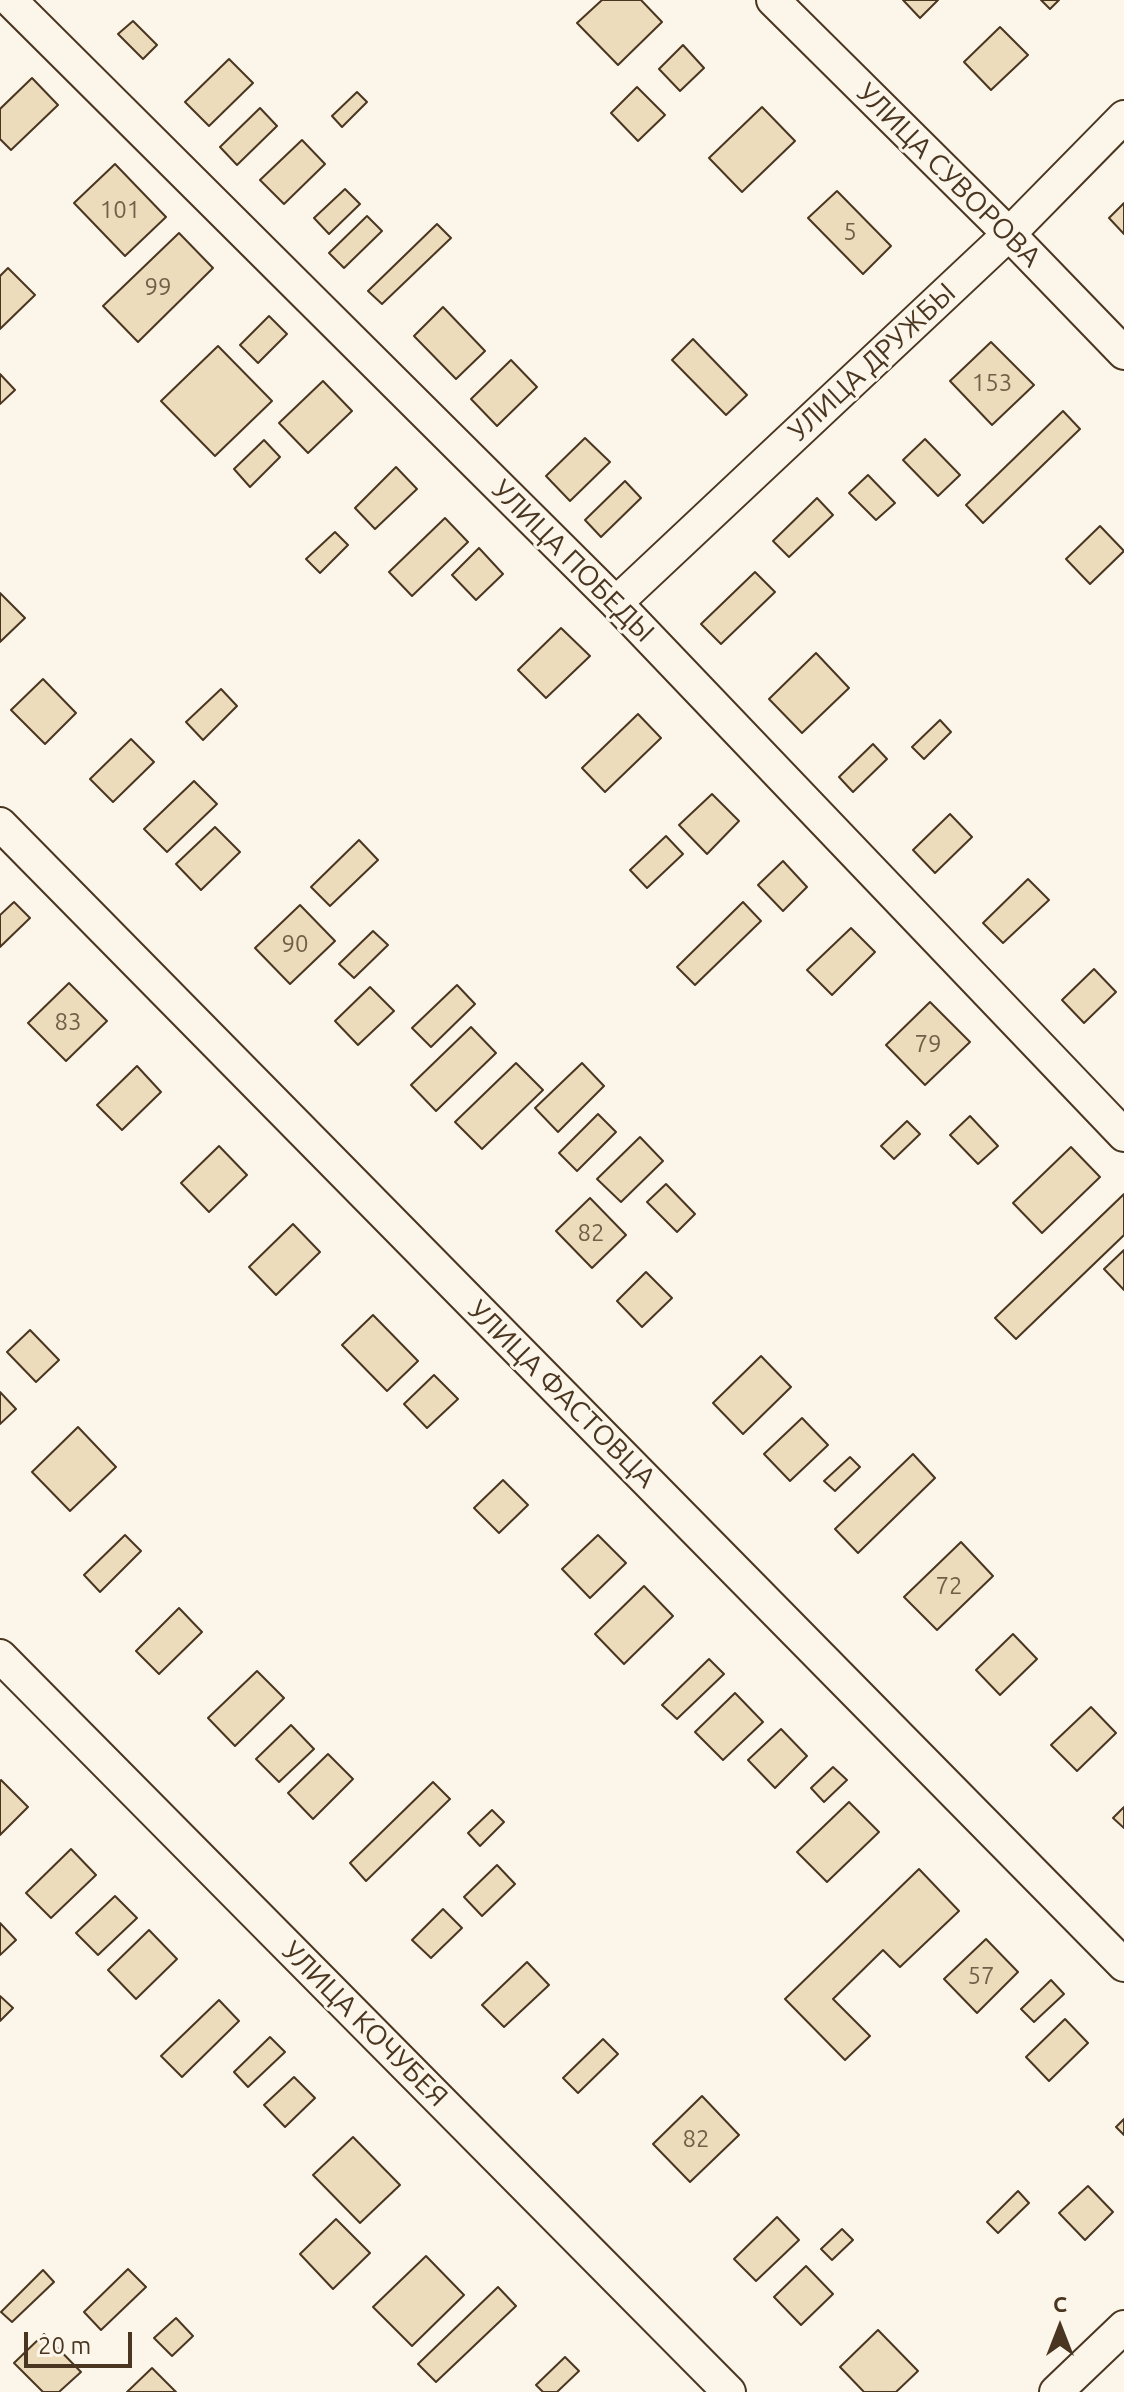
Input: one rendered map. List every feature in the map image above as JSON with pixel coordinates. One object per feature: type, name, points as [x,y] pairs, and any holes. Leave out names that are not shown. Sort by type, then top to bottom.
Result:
[{"type":"street","name":"УЛИЦА ПОБЕДЫ","points":[[10,0],[616,603],[1124,1135]]},
{"type":"street","name":"УЛИЦА СУВОРОВА","points":[[773,0],[1124,353]]},
{"type":"street","name":"УЛИЦА ДРУЖБЫ","points":[[616,603],[1009,234],[1124,117]]},
{"type":"street","name":"УЛИЦА ФАСТОВЦА","points":[[0,824],[1124,1965]]},
{"type":"street","name":"УЛИЦА КОЧУБЕЯ","points":[[0,1656],[729,2392]]},
{"type":"street","points":[[1056,2392],[1124,2327]]},
{"type":"building","points":[[602,0],[641,0],[662,22],[618,65],[577,23]]},
{"type":"building","points":[[903,0],[938,0],[920,18]]},
{"type":"building","points":[[1041,0],[1059,0],[1050,9]]},
{"type":"building","points":[[133,21],[157,45],[143,59],[118,34]]},
{"type":"building","points":[[1000,27],[1028,55],[991,90],[964,62]]},
{"type":"building","points":[[683,45],[704,68],[680,91],[659,69]]},
{"type":"building","points":[[229,59],[253,83],[209,126],[185,102]]},
{"type":"building","points":[[32,78],[58,105],[11,150],[0,139],[0,109]]},
{"type":"building","points":[[637,87],[665,115],[638,141],[611,113]]},
{"type":"building","points":[[357,92],[367,102],[342,127],[332,116]]},
{"type":"building","points":[[762,107],[795,141],[742,192],[709,158]]},
{"type":"building","points":[[260,108],[277,126],[237,165],[220,147]]},
{"type":"building","points":[[302,140],[325,164],[284,204],[260,180]]},
{"type":"building","points":[[115,164],[166,217],[125,256],[74,203]]},
{"type":"building","points":[[345,189],[360,204],[329,234],[314,218]]},
{"type":"building","points":[[837,191],[891,246],[863,274],[808,218]]},
{"type":"building","points":[[1124,203],[1124,234],[1109,218]]},
{"type":"building","points":[[367,216],[382,231],[344,268],[329,253]]},
{"type":"building","points":[[437,224],[451,238],[382,304],[368,291]]},
{"type":"building","points":[[179,233],[213,268],[138,342],[103,306]]},
{"type":"building","points":[[8,268],[35,295],[0,329],[0,276]]},
{"type":"building","points":[[443,307],[485,351],[456,379],[414,336]]},
{"type":"building","points":[[269,316],[287,334],[258,363],[240,345]]},
{"type":"building","points":[[693,339],[747,395],[726,415],[672,360]]},
{"type":"building","points":[[991,342],[1034,385],[992,425],[950,381]]},
{"type":"building","points":[[218,346],[272,401],[215,456],[161,401]]},
{"type":"building","points":[[511,360],[537,387],[497,426],[471,399]]},
{"type":"building","points":[[0,374],[15,390],[0,404]]},
{"type":"building","points":[[323,381],[352,411],[308,453],[279,423]]},
{"type":"building","points":[[1063,411],[1080,429],[983,523],[966,505]]},
{"type":"building","points":[[585,438],[610,462],[570,501],[546,476]]},
{"type":"building","points":[[925,439],[960,475],[938,496],[903,460]]},
{"type":"building","points":[[264,440],[280,457],[250,487],[234,469]]},
{"type":"building","points":[[396,467],[417,489],[375,529],[355,508]]},
{"type":"building","points":[[868,475],[895,503],[876,520],[849,493]]},
{"type":"building","points":[[625,481],[641,498],[601,537],[585,520]]},
{"type":"building","points":[[817,498],[833,515],[789,557],[773,541]]},
{"type":"building","points":[[445,518],[468,542],[412,596],[389,572]]},
{"type":"building","points":[[1100,526],[1124,551],[1090,584],[1066,559]]},
{"type":"building","points":[[335,532],[348,545],[320,573],[306,559]]},
{"type":"building","points":[[479,548],[503,574],[476,600],[452,575]]},
{"type":"building","points":[[755,572],[775,592],[721,644],[701,624]]},
{"type":"building","points":[[0,593],[25,618],[0,642]]},
{"type":"building","points":[[561,628],[590,656],[546,698],[518,670]]},
{"type":"building","points":[[816,653],[849,688],[802,733],[769,699]]},
{"type":"building","points":[[43,679],[76,713],[45,744],[11,710]]},
{"type":"building","points":[[221,689],[237,706],[203,740],[186,722]]},
{"type":"building","points":[[638,714],[661,738],[605,792],[582,768]]},
{"type":"building","points":[[940,720],[951,732],[924,759],[912,747]]},
{"type":"building","points":[[131,739],[154,762],[113,802],[90,779]]},
{"type":"building","points":[[873,744],[887,759],[853,792],[839,777]]},
{"type":"building","points":[[194,781],[217,804],[167,852],[144,829]]},
{"type":"building","points":[[712,794],[739,821],[707,854],[679,825]]},
{"type":"building","points":[[950,814],[972,837],[935,873],[913,850]]},
{"type":"building","points":[[215,827],[240,852],[201,890],[176,864]]},
{"type":"building","points":[[666,836],[683,854],[647,888],[630,870]]},
{"type":"building","points":[[359,840],[378,860],[330,906],[311,887]]},
{"type":"building","points":[[783,861],[807,887],[783,911],[758,885]]},
{"type":"building","points":[[1028,879],[1049,900],[1003,943],[983,923]]},
{"type":"building","points":[[14,902],[30,918],[0,947],[0,915]]},
{"type":"building","points":[[743,902],[761,921],[695,985],[677,967]]},
{"type":"building","points":[[300,905],[335,941],[290,984],[255,948]]},
{"type":"building","points":[[851,928],[875,952],[832,995],[807,970]]},
{"type":"building","points":[[373,931],[388,945],[354,978],[339,964]]},
{"type":"building","points":[[1094,969],[1116,992],[1084,1023],[1062,1000]]},
{"type":"building","points":[[69,983],[107,1021],[66,1061],[28,1023]]},
{"type":"building","points":[[457,985],[475,1004],[431,1047],[412,1028]]},
{"type":"building","points":[[370,987],[394,1011],[358,1045],[335,1021]]},
{"type":"building","points":[[930,1002],[970,1042],[925,1085],[886,1045]]},
{"type":"building","points":[[471,1027],[496,1053],[436,1111],[411,1085]]},
{"type":"building","points":[[516,1063],[543,1090],[482,1149],[455,1122]]},
{"type":"building","points":[[582,1063],[604,1086],[558,1132],[535,1108]]},
{"type":"building","points":[[137,1066],[161,1092],[122,1130],[97,1105]]},
{"type":"building","points":[[598,1114],[616,1132],[577,1171],[559,1153]]},
{"type":"building","points":[[970,1116],[998,1146],[978,1164],[950,1135]]},
{"type":"building","points":[[907,1121],[920,1134],[894,1159],[881,1146]]},
{"type":"building","points":[[640,1137],[663,1161],[621,1202],[597,1179]]},
{"type":"building","points":[[219,1146],[247,1175],[209,1212],[181,1183]]},
{"type":"building","points":[[1071,1147],[1100,1177],[1042,1233],[1013,1203]]},
{"type":"building","points":[[666,1184],[695,1214],[677,1232],[647,1202]]},
{"type":"building","points":[[1124,1194],[1124,1235],[1016,1339],[995,1318]]},
{"type":"building","points":[[590,1198],[626,1235],[592,1268],[556,1231]]},
{"type":"building","points":[[293,1224],[320,1252],[276,1295],[249,1267]]},
{"type":"building","points":[[1124,1250],[1124,1290],[1104,1269]]},
{"type":"building","points":[[646,1272],[672,1298],[642,1327],[617,1301]]},
{"type":"building","points":[[373,1315],[418,1361],[387,1391],[342,1345]]},
{"type":"building","points":[[30,1330],[59,1360],[36,1382],[7,1352]]},
{"type":"building","points":[[761,1356],[791,1387],[743,1434],[713,1403]]},
{"type":"building","points":[[434,1375],[458,1399],[427,1428],[404,1404]]},
{"type":"building","points":[[0,1392],[16,1409],[0,1424]]},
{"type":"building","points":[[802,1418],[828,1445],[790,1481],[764,1454]]},
{"type":"building","points":[[78,1427],[116,1467],[70,1511],[32,1472]]},
{"type":"building","points":[[913,1454],[935,1478],[858,1553],[835,1529]]},
{"type":"building","points":[[850,1457],[860,1467],[835,1491],[824,1481]]},
{"type":"building","points":[[503,1480],[528,1505],[499,1533],[474,1508]]},
{"type":"building","points":[[125,1535],[141,1551],[100,1592],[84,1575]]},
{"type":"building","points":[[598,1535],[626,1563],[590,1598],[562,1569]]},
{"type":"building","points":[[961,1542],[993,1576],[937,1630],[904,1597]]},
{"type":"building","points":[[644,1586],[673,1616],[624,1664],[595,1634]]},
{"type":"building","points":[[179,1608],[202,1632],[159,1674],[136,1651]]},
{"type":"building","points":[[1013,1634],[1037,1659],[1000,1695],[976,1670]]},
{"type":"building","points":[[709,1659],[724,1674],[677,1719],[662,1705]]},
{"type":"building","points":[[257,1671],[284,1698],[235,1746],[208,1718]]},
{"type":"building","points":[[735,1693],[763,1722],[723,1760],[695,1732]]},
{"type":"building","points":[[1091,1707],[1116,1733],[1077,1771],[1051,1745]]},
{"type":"building","points":[[291,1725],[314,1749],[279,1782],[256,1759]]},
{"type":"building","points":[[781,1729],[807,1756],[775,1788],[748,1760]]},
{"type":"building","points":[[328,1754],[353,1779],[313,1819],[288,1793]]},
{"type":"building","points":[[833,1767],[847,1780],[824,1802],[811,1788]]},
{"type":"building","points":[[0,1782],[28,1807],[0,1835]]},
{"type":"building","points":[[433,1782],[450,1799],[366,1881],[350,1863]]},
{"type":"building","points":[[849,1802],[879,1832],[827,1882],[797,1852]]},
{"type":"building","points":[[1124,1807],[1124,1828],[1113,1818]]},
{"type":"building","points":[[492,1810],[504,1822],[480,1846],[468,1833]]},
{"type":"building","points":[[71,1849],[96,1875],[51,1918],[26,1893]]},
{"type":"building","points":[[497,1865],[515,1884],[482,1916],[464,1897]]},
{"type":"building","points":[[919,1869],[959,1911],[900,1967],[883,1950],[833,1999],[870,2036],[845,2060],[785,1999]]},
{"type":"building","points":[[115,1896],[137,1918],[98,1955],[76,1933]]},
{"type":"building","points":[[443,1909],[462,1928],[431,1958],[412,1940]]},
{"type":"building","points":[[0,1923],[16,1940],[0,1955]]},
{"type":"building","points":[[149,1930],[177,1959],[136,1999],[108,1970]]},
{"type":"building","points":[[986,1939],[1018,1972],[977,2013],[944,1979]]},
{"type":"building","points":[[527,1962],[549,1985],[504,2027],[482,2005]]},
{"type":"building","points":[[1051,1980],[1064,1994],[1034,2022],[1021,2009]]},
{"type":"building","points":[[0,1996],[13,2008],[0,2021]]},
{"type":"building","points":[[219,2000],[239,2021],[182,2077],[161,2056]]},
{"type":"building","points":[[1065,2019],[1088,2043],[1049,2081],[1026,2057]]},
{"type":"building","points":[[270,2037],[285,2052],[248,2087],[234,2072]]},
{"type":"building","points":[[603,2039],[618,2054],[578,2093],[563,2078]]},
{"type":"building","points":[[294,2077],[315,2098],[285,2127],[264,2105]]},
{"type":"building","points":[[702,2096],[739,2135],[690,2182],[653,2144]]},
{"type":"building","points":[[1124,2119],[1124,2135],[1116,2127]]},
{"type":"building","points":[[353,2137],[400,2185],[360,2223],[313,2175]]},
{"type":"building","points":[[1088,2186],[1113,2212],[1085,2240],[1059,2213]]},
{"type":"building","points":[[1018,2191],[1029,2203],[998,2233],[987,2222]]},
{"type":"building","points":[[777,2217],[799,2240],[756,2281],[734,2259]]},
{"type":"building","points":[[336,2219],[370,2253],[333,2289],[300,2254]]},
{"type":"building","points":[[842,2229],[853,2240],[832,2260],[821,2249]]},
{"type":"building","points":[[426,2256],[464,2295],[412,2346],[373,2307]]},
{"type":"building","points":[[806,2266],[833,2294],[801,2325],[774,2297]]},
{"type":"building","points":[[128,2269],[146,2287],[101,2330],[84,2312]]},
{"type":"building","points":[[43,2270],[54,2282],[12,2322],[1,2312]]},
{"type":"building","points":[[498,2287],[516,2306],[436,2382],[418,2364]]},
{"type":"building","points":[[176,2318],[193,2336],[172,2356],[154,2338]]},
{"type":"building","points":[[878,2330],[918,2371],[896,2392],[864,2392],[840,2367]]},
{"type":"building","points":[[44,2334],[81,2372],[59,2392],[43,2392],[14,2363]]},
{"type":"building","points":[[565,2357],[579,2371],[557,2392],[543,2392],[536,2385]]},
{"type":"building","points":[[152,2368],[176,2392],[127,2392]]}]
